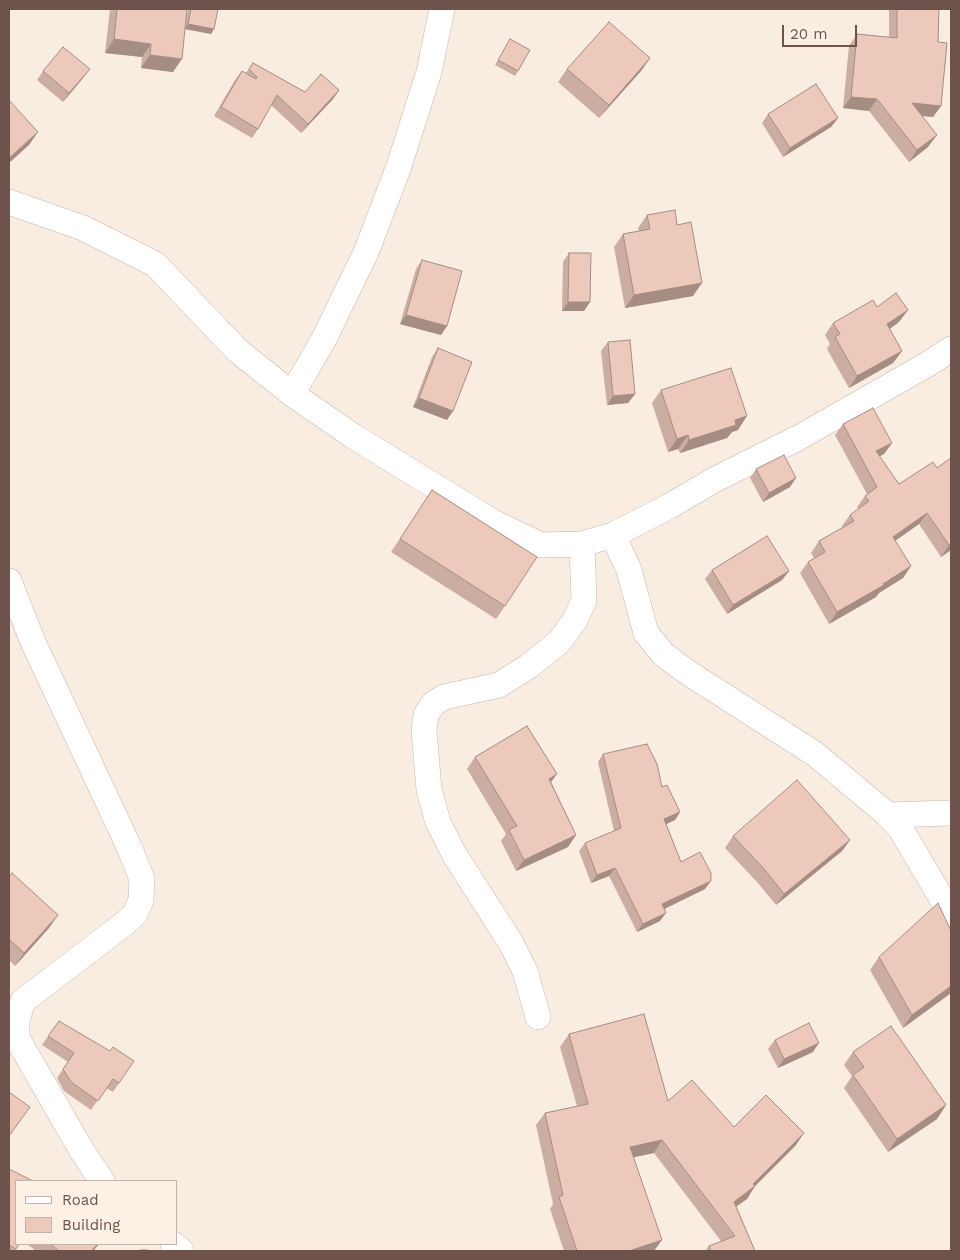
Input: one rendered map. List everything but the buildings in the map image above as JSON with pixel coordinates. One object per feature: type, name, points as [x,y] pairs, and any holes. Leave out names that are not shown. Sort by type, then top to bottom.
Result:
[{"type":"street","points":[[292,394],[324,339],[367,250],[402,157],[429,72],[442,9]]},
{"type":"street","points":[[9,202],[83,228],[155,264],[238,351],[292,394],[353,436],[493,522],[541,545],[582,544],[613,535],[714,480],[800,437],[928,364],[951,348]]},
{"type":"street","points":[[613,535],[629,570],[646,633],[663,654],[687,672],[815,754],[888,815],[900,828],[915,857],[951,914]]},
{"type":"street","points":[[538,1017],[526,972],[511,942],[454,854],[438,822],[429,790],[424,730],[426,715],[432,704],[444,697],[499,685],[530,666],[560,641],[575,620],[584,600],[582,544]]},
{"type":"street","points":[[9,581],[32,642],[130,849],[142,879],[141,900],[135,914],[23,1001],[17,1020],[17,1038],[82,1151],[101,1180]]},
{"type":"street","points":[[888,815],[951,813]]}]
